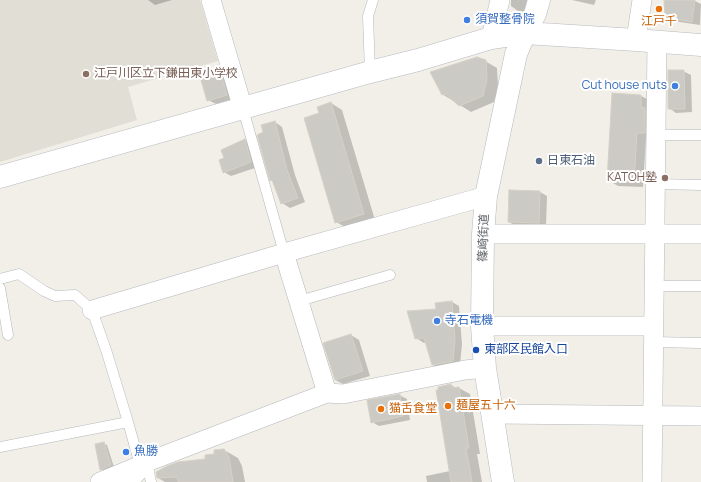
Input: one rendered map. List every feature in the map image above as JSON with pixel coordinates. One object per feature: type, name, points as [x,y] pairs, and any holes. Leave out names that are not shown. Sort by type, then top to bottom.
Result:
[{"type":"street","points":[[211,0],[243,109]]},
{"type":"street","points":[[491,38],[500,0]]},
{"type":"street","name":"篠崎街道","points":[[503,482],[485,368],[482,326],[483,234],[486,196],[516,54],[535,14],[539,0]]},
{"type":"street","points":[[636,40],[642,0]]},
{"type":"street","points":[[0,177],[370,72],[418,60],[491,38],[525,34],[657,41],[701,46]]},
{"type":"street","points":[[652,482],[657,41]]},
{"type":"street","points":[[92,310],[284,253],[486,196]]},
{"type":"street","points":[[483,234],[701,234]]},
{"type":"street","points":[[284,253],[327,393]]},
{"type":"street","points":[[482,326],[653,334]]},
{"type":"street","points":[[100,482],[327,393],[343,394],[465,370],[485,368]]},
{"type":"street","points":[[493,414],[701,416]]},
{"type":"street","points":[[127,482],[144,464]]},
{"type":"lane","points":[[370,72],[368,16],[373,0]]},
{"type":"lane","points":[[243,109],[284,253]]},
{"type":"lane","points":[[656,135],[701,135]]},
{"type":"lane","points":[[655,184],[701,184]]},
{"type":"lane","points":[[0,279],[19,274],[54,296],[75,295],[92,310],[128,422],[151,482]]},
{"type":"lane","points":[[299,301],[390,275]]},
{"type":"lane","points":[[654,286],[701,286]]},
{"type":"lane","points":[[0,288],[8,335]]},
{"type":"lane","points":[[653,334],[701,343]]},
{"type":"lane","points":[[0,447],[128,422]]},
{"type":"shaded area","name":"江戸川区立下鎌田東小学校","points":[[0,0],[200,0],[218,61],[128,87],[137,120],[0,162]]},
{"type":"building","points":[[664,0],[695,0],[692,22],[665,17]]},
{"type":"building","points":[[477,57],[486,60],[487,79],[483,96],[459,106],[446,94],[442,95],[430,72]]},
{"type":"building","points":[[219,67],[227,95],[207,101],[199,73]]},
{"type":"building","points":[[668,70],[684,70],[685,109],[668,109]]},
{"type":"building","points":[[612,93],[641,95],[641,107],[645,108],[645,133],[637,133],[634,182],[607,181]]},
{"type":"building","points":[[331,102],[364,214],[335,223],[304,118],[319,113],[317,107]]},
{"type":"building","points":[[275,121],[287,170],[298,198],[281,204],[272,180],[270,181],[257,135],[263,132],[261,125]]},
{"type":"building","points":[[245,139],[251,162],[223,173],[219,160],[224,158],[221,150]]},
{"type":"building","points":[[509,190],[540,191],[539,223],[508,222]]},
{"type":"building","points":[[452,301],[455,339],[453,361],[432,365],[424,338],[415,339],[407,311],[436,309],[435,303]]},
{"type":"building","points":[[351,334],[363,371],[335,380],[323,343]]},
{"type":"building","points":[[451,384],[451,388],[459,387],[469,448],[466,448],[472,482],[451,482],[436,390],[438,390],[438,387]]},
{"type":"building","points":[[400,394],[403,416],[371,423],[367,400]]},
{"type":"building","points":[[104,442],[111,465],[100,470],[95,444]]},
{"type":"building","points":[[224,449],[229,457],[233,482],[178,482],[177,477],[157,478],[156,472],[167,466],[178,462],[205,459],[205,455],[214,454],[214,450]]},
{"type":"place","name":"江戸千","points":[[659,9]]},
{"type":"place","name":"須賀整骨院","points":[[467,20]]},
{"type":"place","name":"江戸川区立下鎌田東小学校","points":[[86,74]]},
{"type":"place","name":"Cut house nuts","points":[[675,86]]},
{"type":"place","name":"日東石油","points":[[539,161]]},
{"type":"place","name":"KATOH塾","points":[[665,178]]},
{"type":"place","name":"寺石電機","points":[[437,321]]},
{"type":"place","name":"東部区民館入口","points":[[476,350]]},
{"type":"place","name":"麺屋五十六","points":[[448,406]]},
{"type":"place","name":"猫舌食堂","points":[[381,409]]},
{"type":"place","name":"魚勝","points":[[126,452]]}]
